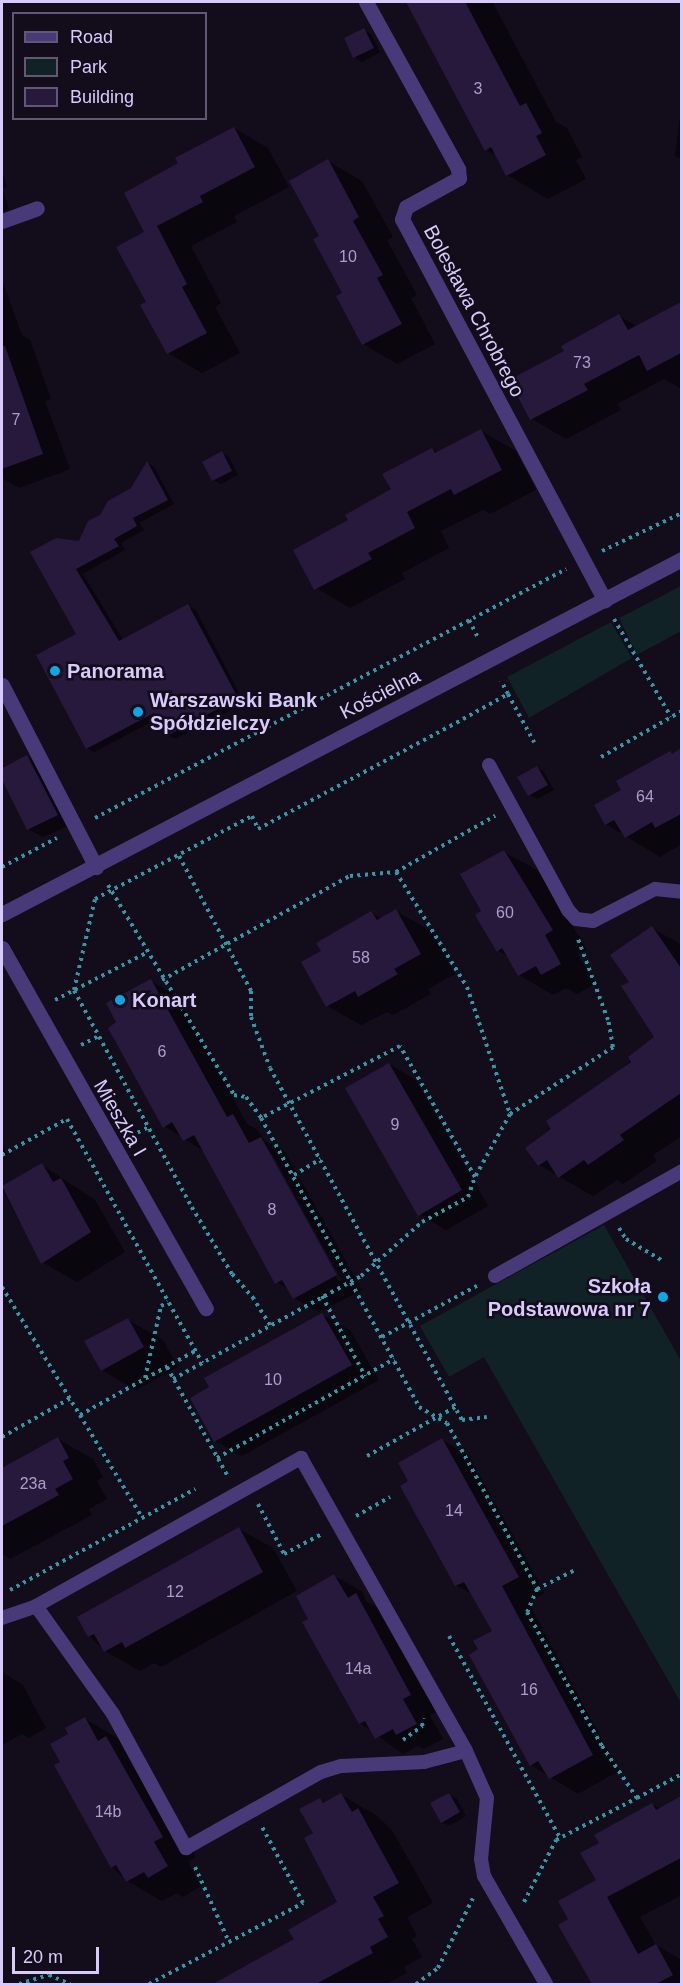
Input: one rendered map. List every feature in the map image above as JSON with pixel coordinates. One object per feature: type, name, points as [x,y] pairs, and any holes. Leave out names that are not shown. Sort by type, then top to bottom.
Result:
[{"type":"street","name":"Bolesława Chrobrego","points":[[366,2],[458,169],[459,178],[406,207],[402,219],[605,600]]},
{"type":"street","points":[[2,221],[37,208]]},
{"type":"street","name":"Kościelna","points":[[2,914],[96,867],[681,559]]},
{"type":"street","points":[[2,685],[96,867]]},
{"type":"street","name":"Mieszka I","points":[[2,948],[206,1308]]},
{"type":"lane","points":[[489,765],[568,910],[576,919],[593,921],[655,889],[681,892]]},
{"type":"lane","points":[[495,1276],[681,1172]]},
{"type":"lane","points":[[2,1618],[36,1606],[301,1458],[466,1750],[487,1798],[481,1859],[484,1876],[546,1984]]},
{"type":"lane","points":[[36,1606],[113,1714],[186,1848],[321,1772],[341,1766],[424,1762],[466,1750]]},
{"type":"path","points":[[2,867],[583,560],[681,513]]},
{"type":"path","points":[[605,600],[671,717]]},
{"type":"path","points":[[469,620],[482,646]]},
{"type":"path","points":[[501,681],[534,742]]},
{"type":"path","points":[[270,1325],[254,1299],[232,1274],[190,1204],[74,990],[95,899],[252,816],[258,829],[508,694]]},
{"type":"path","points":[[601,758],[681,711]]},
{"type":"path","points":[[162,980],[350,876],[396,872],[512,807]]},
{"type":"path","points":[[179,856],[251,991],[251,1017],[270,1068],[379,1263],[455,1407],[462,1419],[487,1417]]},
{"type":"path","points":[[96,867],[162,980],[234,1095],[246,1097],[261,1118],[419,1407],[439,1416],[447,1423],[537,1589]]},
{"type":"path","points":[[396,872],[467,987],[510,1113]]},
{"type":"path","points":[[173,1379],[350,1281],[379,1263],[422,1222],[468,1197],[475,1177],[510,1113],[613,1047],[608,1020],[578,941],[576,919]]},
{"type":"path","points":[[36,1011],[147,953]]},
{"type":"path","points":[[261,1118],[400,1046],[475,1177]]},
{"type":"path","points":[[2,1155],[67,1119],[202,1363]]},
{"type":"path","points":[[294,1175],[321,1159]]},
{"type":"path","points":[[618,1226],[626,1239],[663,1261]]},
{"type":"path","points":[[382,1337],[495,1276]]},
{"type":"path","points":[[2,1287],[141,1516]]},
{"type":"path","points":[[322,1296],[364,1376]]},
{"type":"path","points":[[145,1379],[161,1306],[168,1302]]},
{"type":"path","points":[[81,1415],[195,1351]]},
{"type":"path","points":[[218,1458],[394,1359]]},
{"type":"path","points":[[167,1367],[218,1458],[243,1491],[284,1554],[390,1497]]},
{"type":"path","points":[[2,1437],[71,1398]]},
{"type":"path","points":[[367,1456],[455,1407]]},
{"type":"path","points":[[2,1595],[141,1516],[195,1489]]},
{"type":"path","points":[[575,1570],[537,1589],[527,1612],[602,1746],[637,1798]]},
{"type":"path","points":[[449,1636],[560,1838]]},
{"type":"path","points":[[372,1765],[422,1725],[425,1712]]},
{"type":"path","points":[[510,1919],[518,1914],[560,1838],[681,1774]]},
{"type":"path","points":[[149,1984],[303,1903],[254,1810]]},
{"type":"path","points":[[186,1848],[229,1942]]},
{"type":"path","points":[[416,1984],[438,1968],[484,1876]]},
{"type":"path","points":[[19,1984],[49,1975],[70,1984]]},
{"type":"green space","points":[[681,586],[681,631],[637,655],[619,618]]},
{"type":"green space","points":[[611,622],[632,658],[529,718],[507,677]]},
{"type":"green space","points":[[604,1225],[681,1361],[681,1703],[484,1357],[449,1377],[420,1326]]},
{"type":"building","points":[[406,2],[465,2],[520,106],[526,103],[542,133],[536,136],[546,155],[506,176],[491,147],[485,151]]},
{"type":"building","points":[[364,28],[374,48],[353,58],[344,38]]},
{"type":"building","points":[[234,127],[255,167],[200,196],[203,202],[157,226],[187,284],[182,287],[207,333],[167,354],[140,305],[146,302],[116,247],[144,232],[124,193],[178,163],[175,158]]},
{"type":"building","points":[[328,159],[359,217],[353,221],[383,275],[377,278],[402,324],[362,345],[336,296],[342,293],[313,239],[319,236],[289,181]]},
{"type":"building","points":[[681,302],[681,353],[647,371],[639,355],[584,384],[588,390],[530,420],[509,380],[564,351],[561,346],[619,314],[628,330]]},
{"type":"building","points":[[2,346],[5,346],[43,454],[2,469]]},
{"type":"building","points":[[481,429],[502,470],[454,495],[451,489],[407,512],[415,528],[368,553],[372,559],[314,590],[293,550],[348,520],[345,515],[391,489],[382,474],[432,448],[435,453]]},
{"type":"building","points":[[222,451],[232,471],[212,481],[202,462]]},
{"type":"building","points":[[147,461],[168,500],[133,518],[137,526],[114,539],[119,546],[76,569],[119,641],[188,604],[238,698],[167,736],[154,713],[86,749],[36,655],[76,634],[30,552],[56,538],[79,541],[88,521],[100,515],[108,501],[131,488]]},
{"type":"building","points":[[681,748],[681,814],[655,828],[652,822],[625,838],[614,820],[605,825],[594,805],[621,790],[616,781],[670,751],[672,754]]},
{"type":"building","points":[[27,755],[58,815],[27,830],[2,780],[2,768]]},
{"type":"building","points":[[537,766],[548,785],[528,796],[517,777]]},
{"type":"building","points":[[504,850],[553,930],[545,935],[561,964],[541,975],[536,966],[518,976],[502,948],[497,952],[475,915],[481,911],[460,874]]},
{"type":"building","points":[[396,909],[421,954],[394,969],[398,974],[358,997],[355,991],[326,1007],[301,962],[321,951],[316,943],[371,911],[377,920]]},
{"type":"building","points":[[652,926],[681,968],[681,1093],[620,1135],[624,1140],[588,1165],[584,1160],[558,1178],[547,1160],[538,1166],[525,1148],[551,1129],[546,1121],[631,1062],[628,1057],[654,1037],[621,986],[629,982],[610,955]]},
{"type":"building","points":[[151,979],[227,1117],[233,1114],[249,1143],[261,1137],[337,1275],[293,1299],[282,1280],[275,1284],[194,1135],[183,1141],[172,1122],[163,1128],[108,1028],[116,1022],[106,1003]]},
{"type":"building","points":[[389,1063],[462,1190],[418,1216],[345,1088]]},
{"type":"building","points":[[42,1163],[53,1182],[61,1178],[91,1232],[41,1264],[2,1186]]},
{"type":"building","points":[[322,1313],[352,1365],[214,1442],[190,1398],[209,1387],[204,1378]]},
{"type":"building","points":[[128,1318],[144,1347],[101,1371],[84,1341]]},
{"type":"building","points":[[58,1437],[69,1458],[63,1461],[73,1479],[55,1489],[59,1495],[2,1526],[2,1468]]},
{"type":"building","points":[[442,1438],[519,1577],[502,1586],[593,1755],[549,1779],[538,1761],[530,1766],[469,1655],[478,1649],[473,1641],[492,1631],[464,1582],[455,1586],[400,1486],[408,1481],[398,1463]]},
{"type":"building","points":[[239,1527],[263,1572],[125,1648],[122,1642],[104,1652],[94,1634],[88,1637],[77,1617]]},
{"type":"building","points":[[334,1574],[348,1598],[356,1593],[411,1695],[403,1699],[417,1724],[396,1735],[393,1729],[375,1739],[365,1721],[359,1724],[302,1622],[308,1619],[296,1596]]},
{"type":"building","points":[[85,1717],[98,1741],[106,1736],[163,1837],[154,1842],[168,1866],[148,1878],[144,1872],[126,1882],[116,1865],[111,1868],[54,1765],[60,1762],[50,1744],[68,1734],[65,1728]]},
{"type":"building","points":[[341,1793],[352,1812],[358,1808],[399,1883],[373,1897],[384,1916],[378,1919],[388,1937],[370,1947],[373,1953],[316,1984],[213,1984],[294,1939],[288,1930],[337,1902],[304,1838],[313,1833],[299,1809],[320,1798],[323,1803]]},
{"type":"building","points":[[449,1793],[460,1812],[441,1823],[430,1803]]},
{"type":"building","points":[[681,1796],[681,1858],[607,1897],[638,1954],[656,1944],[673,1975],[656,1984],[592,1984],[558,1925],[568,1919],[558,1901],[596,1880],[580,1853],[599,1843],[594,1835],[652,1803],[656,1810]]},
{"type":"place","name":"Panorama","points":[[55,671]]},
{"type":"place","name":"Warszawski Bank Spółdzielczy","points":[[138,712]]},
{"type":"place","name":"Konart","points":[[120,1000]]},
{"type":"place","name":"Szkoła Podstawowa nr 7","points":[[663,1297]]}]
